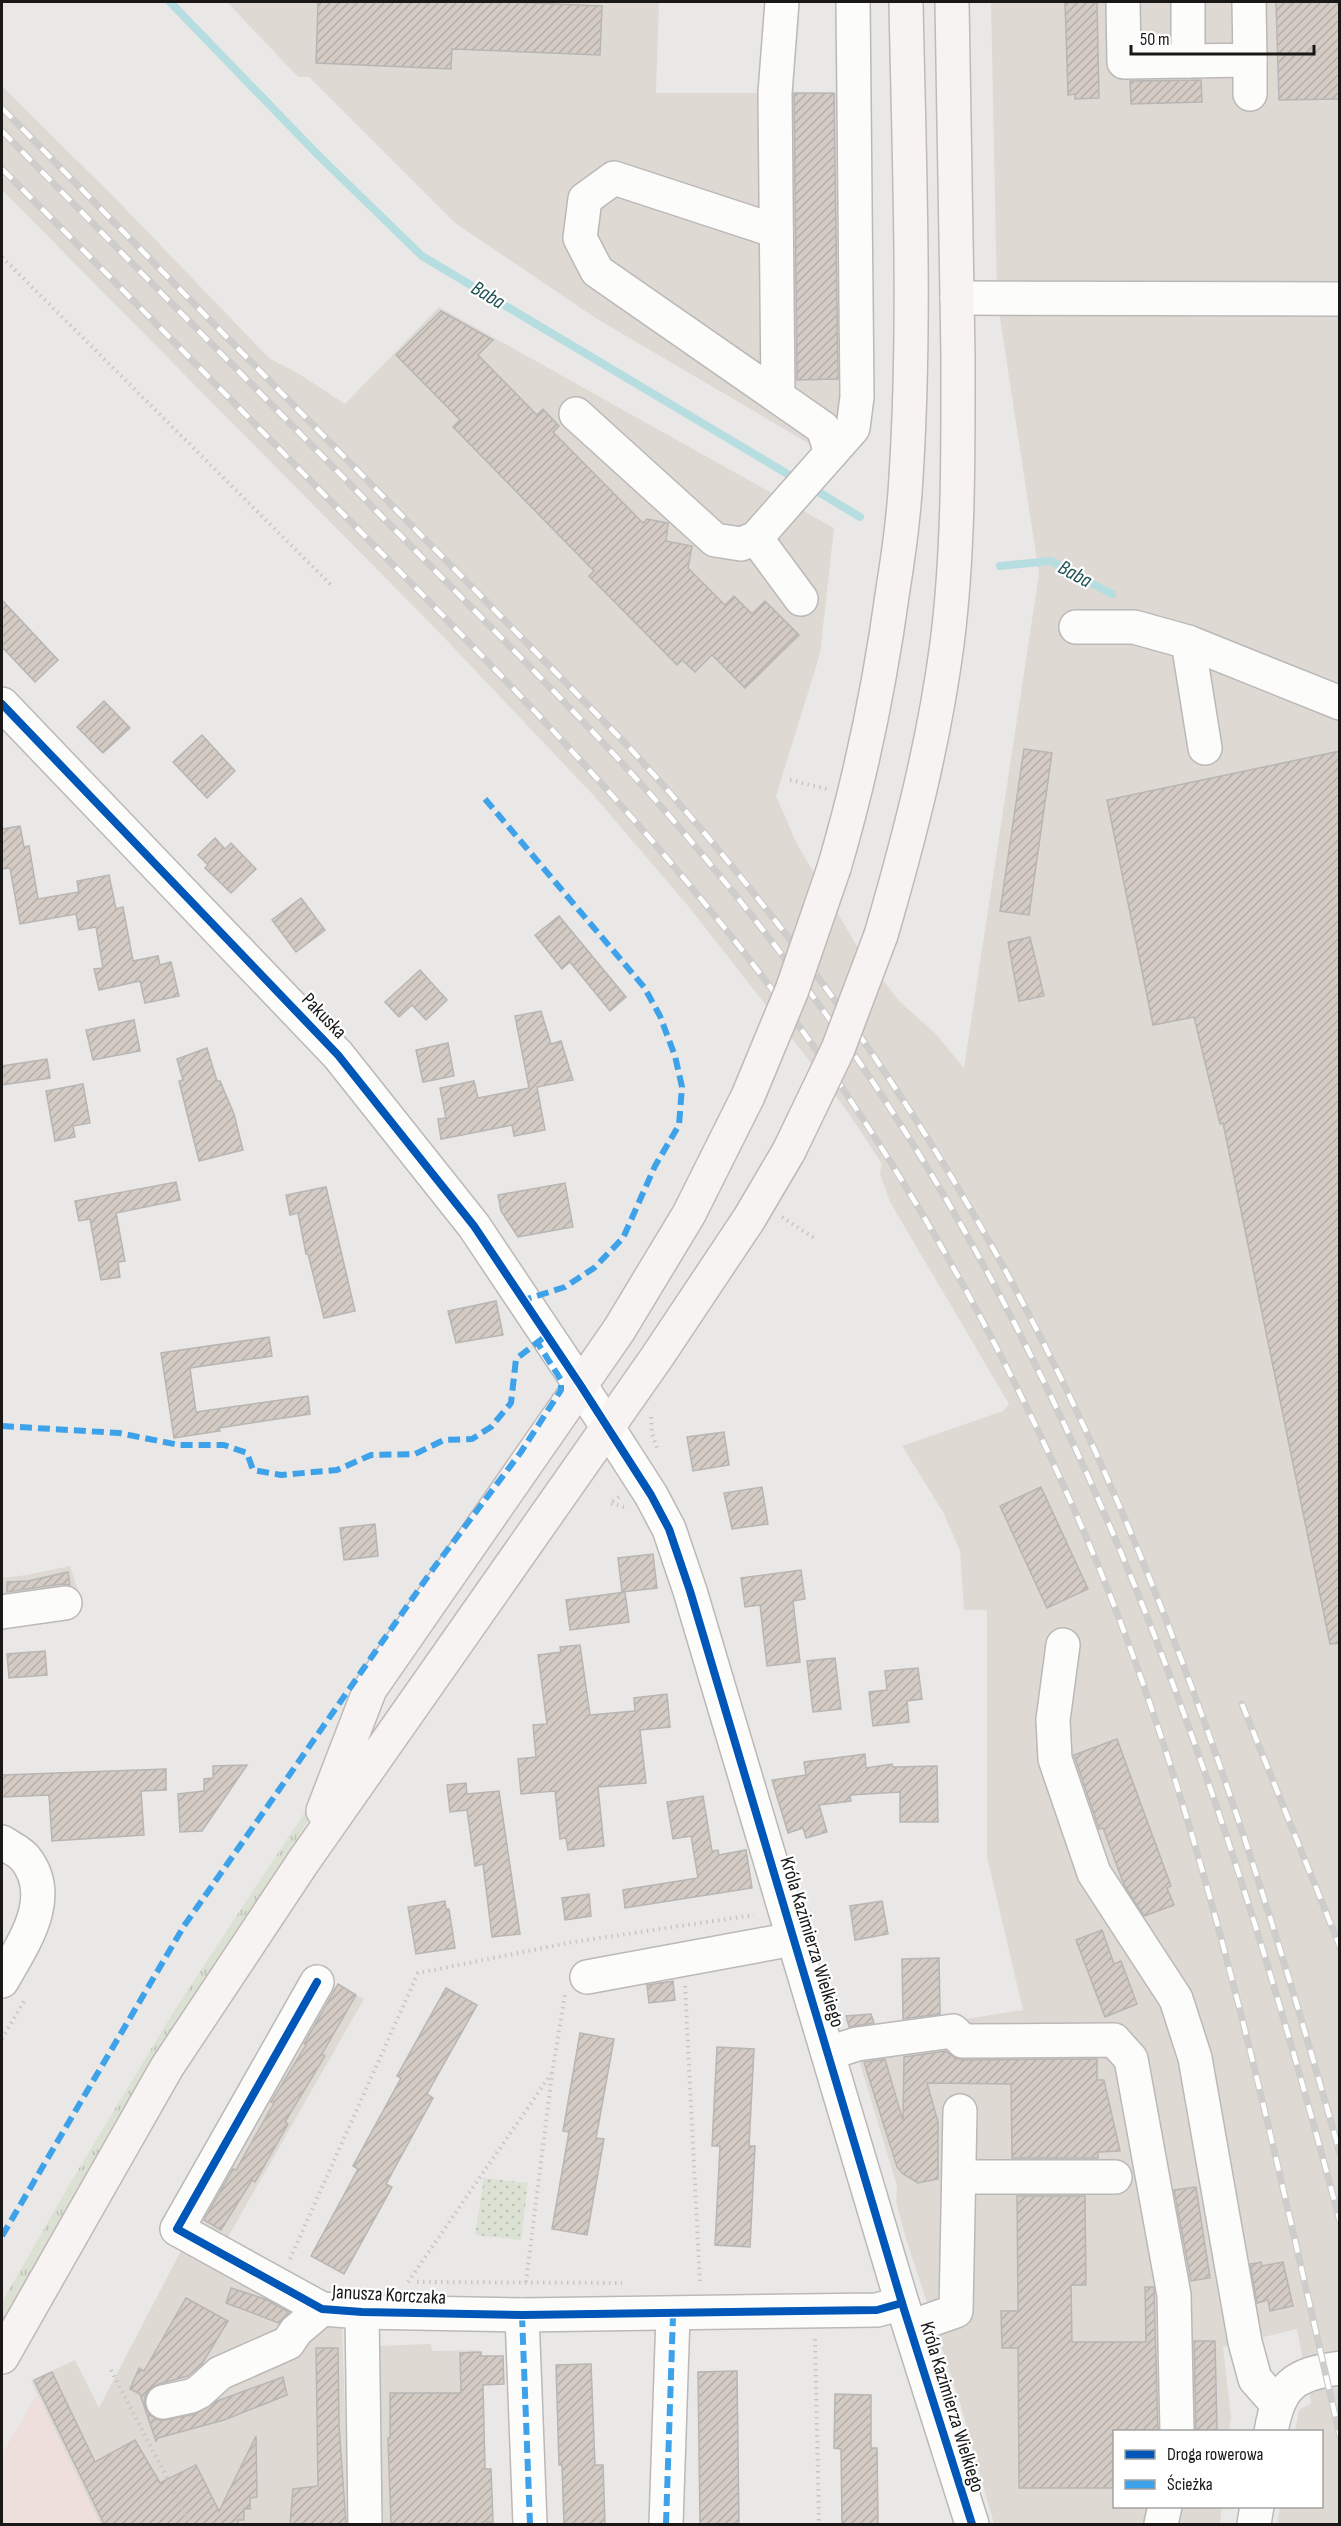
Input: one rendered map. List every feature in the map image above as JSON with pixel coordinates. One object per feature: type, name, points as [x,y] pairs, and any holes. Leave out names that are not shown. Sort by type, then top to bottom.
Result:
[{"type":"main road","points":[[303,1862],[370,1689],[619,1330],[689,1214],[748,1096],[796,979],[834,868],[878,692],[898,557],[906,479],[911,298],[906,2]]},
{"type":"main road","points":[[2,2357],[168,2067],[303,1862],[657,1357],[749,1220],[789,1150],[838,1049],[881,935],[921,787],[937,711],[947,643],[959,477],[952,2]]},
{"type":"street","points":[[778,396],[775,93],[782,2]]},
{"type":"street","points":[[576,414],[715,540],[741,544],[756,538],[853,428],[857,397],[852,2]]},
{"type":"street","points":[[1123,2],[1124,62],[1250,60]]},
{"type":"street","points":[[1188,2],[1188,62]]},
{"type":"street","points":[[1249,2],[1250,94]]},
{"type":"street","points":[[776,231],[614,178],[585,199],[580,237],[597,271],[823,428],[827,458]]},
{"type":"street","points":[[957,298],[1340,299]]},
{"type":"street","points":[[756,538],[801,598]]},
{"type":"street","points":[[1076,627],[1134,627],[1188,642],[1340,703]]},
{"type":"street","points":[[1188,642],[1205,748]]},
{"type":"street","name":"Pakuska","points":[[2,704],[338,1055],[474,1226],[581,1386]]},
{"type":"street","name":"Króla Kazimierza Wielkiego","points":[[581,1386],[651,1495],[676,1548],[906,2315],[972,2524]]},
{"type":"street","points":[[2,1612],[65,1603]]},
{"type":"street","points":[[1063,1645],[1053,1720],[1055,1759],[1094,1873],[1176,1999],[1195,2058],[1245,2342],[1255,2379],[1274,2418]]},
{"type":"street","points":[[2,1842],[24,1857],[33,1873],[38,1890],[37,1911],[31,1931],[2,1981]]},
{"type":"street","points":[[575,1972],[793,1939]]},
{"type":"street","name":"Janusza Korczaka","points":[[317,1982],[177,2229],[322,2308],[362,2312],[522,2315],[691,2304],[877,2310],[906,2315],[956,2311],[960,2177]]},
{"type":"street","points":[[829,2053],[857,2044],[953,2031],[963,2041],[1114,2040],[1131,2059],[1174,2295],[1177,2430]]},
{"type":"street","points":[[960,2111],[960,2177],[1114,2177]]},
{"type":"street","points":[[666,2524],[691,2304]]},
{"type":"street","points":[[163,2402],[200,2392],[220,2373],[288,2343],[296,2331],[322,2308]]},
{"type":"street","name":"Janusza Korczaka","points":[[362,2312],[365,2524]]},
{"type":"street","points":[[522,2315],[531,2524]]},
{"type":"street","points":[[1274,2418],[1287,2388],[1301,2376],[1340,2367]]},
{"type":"street","points":[[1161,2524],[1165,2508]]},
{"type":"street","points":[[1254,2524],[1257,2508]]},
{"type":"path","points":[[2,257],[332,586]]},
{"type":"path","points":[[790,780],[831,790]]},
{"type":"path","points":[[780,1215],[814,1238]]},
{"type":"path","points":[[651,1415],[652,1434],[663,1458]]},
{"type":"path","points":[[298,2263],[288,2258],[418,1973],[573,1942],[762,1914],[767,1909],[783,1903]]},
{"type":"path","points":[[526,2282],[552,2074],[575,1972],[573,1942]]},
{"type":"path","points":[[684,1974],[691,2304]]},
{"type":"path","points":[[408,2282],[552,2074]]},
{"type":"path","points":[[398,2282],[631,2283]]},
{"type":"path","points":[[689,2283],[691,2304]]},
{"type":"path","points":[[691,2304],[712,2283]]},
{"type":"path","points":[[815,2330],[819,2524]]},
{"type":"path","points":[[111,2370],[191,2524]]},
{"type":"shaded area","points":[[227,2],[659,2],[656,93],[845,93],[849,413],[815,447],[597,319],[455,223],[309,77],[298,77]]},
{"type":"shaded area","points":[[991,2],[1339,2],[1339,2524],[1277,2524],[1280,2508],[1323,2508],[1323,2430],[1295,2430],[1299,2410],[1311,2403],[1297,2329],[1223,2347],[1231,2417],[1229,2430],[1113,2430],[1113,2508],[1222,2508],[1220,2524],[994,2524],[961,2406],[906,2239],[896,2202],[897,2186],[852,2037],[1023,2010],[987,1857],[987,1610],[964,1610],[960,1551],[943,1512],[902,1446],[1003,1411],[1009,1404],[890,1202],[880,1174],[882,1164],[847,1111],[808,1059],[689,907],[595,797],[435,628],[2,190],[2,86],[118,201],[269,358],[301,375],[345,404],[439,307],[834,528],[820,654],[776,796],[797,844],[857,946],[899,1001],[935,1033],[964,1068],[1039,574],[997,298]]},
{"type":"shaded area","points":[[70,1566],[78,1591],[31,1602],[2,1603],[2,1578]]},
{"type":"shaded area","points":[[329,1984],[364,1999],[212,2265],[312,2323],[342,2325],[349,2524],[100,2524],[31,2381],[75,2360],[99,2408],[197,2220]]},
{"type":"shaded area","points":[[431,2344],[432,2351],[479,2350],[485,2524],[382,2524],[376,2346]]},
{"type":"shaded area","points":[[37,2394],[100,2524],[2,2524],[2,2454]]},
{"type":"green space","points":[[316,1795],[309,1819],[298,1838],[215,1967],[2,2330],[2,2302],[72,2180],[174,2011]]},
{"type":"green space","points":[[484,2178],[528,2183],[521,2240],[475,2235]]},
{"type":"building","points":[[318,2],[510,2],[602,6],[600,55],[452,49],[451,69],[316,63]]},
{"type":"building","points":[[1065,2],[1097,2],[1099,98],[1075,99],[1075,94],[1068,95]]},
{"type":"building","points":[[1276,2],[1340,2],[1340,99],[1279,100]]},
{"type":"building","points":[[1201,80],[1202,102],[1131,104],[1130,81]]},
{"type":"building","points":[[794,93],[834,93],[838,379],[797,380]]},
{"type":"building","points":[[441,311],[493,340],[478,355],[537,415],[543,409],[559,426],[553,432],[643,523],[647,519],[668,523],[666,541],[692,546],[688,568],[725,605],[734,596],[752,614],[765,601],[799,635],[745,688],[712,655],[695,672],[682,660],[677,665],[589,576],[594,571],[453,427],[460,420],[396,355]]},
{"type":"building","points":[[2,600],[58,660],[35,682],[2,647]]},
{"type":"building","points":[[104,701],[130,728],[103,753],[77,727]]},
{"type":"building","points":[[202,735],[235,771],[207,798],[173,762]]},
{"type":"building","points":[[1024,749],[1052,753],[1029,915],[1000,911]]},
{"type":"building","points":[[1340,751],[1340,1643],[1330,1644],[1223,1123],[1220,1124],[1194,1017],[1153,1025],[1107,800]]},
{"type":"building","points":[[20,826],[24,847],[29,846],[38,899],[79,892],[77,881],[109,875],[116,909],[123,907],[133,961],[158,956],[160,965],[171,962],[179,996],[145,1003],[140,981],[99,990],[94,969],[103,968],[96,927],[79,930],[76,914],[20,924],[10,868],[2,869],[2,829]]},
{"type":"building","points":[[215,838],[225,849],[231,843],[256,869],[231,893],[205,868],[208,865],[198,855]]},
{"type":"building","points":[[301,898],[325,930],[296,952],[272,920]]},
{"type":"building","points":[[559,916],[626,997],[610,1011],[570,962],[562,969],[535,935]]},
{"type":"building","points":[[1030,937],[1044,996],[1019,1001],[1008,942]]},
{"type":"building","points":[[420,970],[447,1000],[426,1020],[412,1005],[399,1017],[385,1002]]},
{"type":"building","points":[[541,1011],[551,1044],[561,1041],[573,1080],[537,1087],[545,1130],[514,1136],[512,1125],[441,1139],[438,1119],[446,1118],[440,1088],[474,1081],[478,1098],[529,1088],[515,1016]]},
{"type":"building","points":[[134,1020],[140,1051],[93,1060],[86,1030]]},
{"type":"building","points":[[448,1043],[454,1076],[423,1082],[416,1050]]},
{"type":"building","points":[[207,1048],[217,1081],[220,1081],[234,1114],[243,1150],[199,1161],[179,1081],[183,1080],[177,1059]]},
{"type":"building","points":[[47,1059],[50,1078],[2,1085],[2,1066]]},
{"type":"building","points":[[83,1084],[90,1123],[73,1126],[75,1137],[55,1141],[46,1091]]},
{"type":"building","points":[[176,1182],[180,1200],[116,1213],[125,1261],[118,1262],[120,1277],[101,1280],[90,1219],[79,1221],[75,1201]]},
{"type":"building","points":[[565,1183],[573,1227],[518,1237],[501,1211],[498,1195]]},
{"type":"building","points":[[326,1187],[355,1311],[324,1318],[308,1254],[306,1254],[298,1213],[290,1215],[286,1195]]},
{"type":"building","points":[[496,1301],[503,1335],[456,1343],[448,1311]]},
{"type":"building","points":[[269,1337],[272,1356],[190,1368],[196,1412],[308,1396],[310,1414],[219,1428],[220,1431],[174,1438],[161,1353]]},
{"type":"building","points":[[724,1432],[729,1465],[693,1471],[687,1437]]},
{"type":"building","points":[[762,1487],[768,1524],[732,1529],[724,1493]]},
{"type":"building","points":[[1041,1487],[1088,1589],[1047,1608],[1000,1506]]},
{"type":"building","points":[[375,1524],[378,1556],[344,1560],[340,1528]]},
{"type":"building","points":[[653,1554],[657,1588],[622,1592],[618,1558]]},
{"type":"building","points":[[801,1570],[805,1599],[793,1601],[800,1662],[767,1666],[760,1605],[745,1607],[741,1578]]},
{"type":"building","points":[[68,1572],[70,1585],[62,1584],[7,1592],[7,1582],[28,1581]]},
{"type":"building","points":[[625,1592],[629,1622],[570,1630],[566,1600]]},
{"type":"building","points":[[580,1645],[590,1715],[635,1711],[634,1698],[667,1694],[670,1727],[640,1730],[646,1783],[598,1787],[604,1846],[568,1850],[566,1838],[560,1839],[555,1791],[521,1794],[518,1759],[536,1757],[533,1725],[547,1724],[538,1655],[561,1652],[560,1647]]},
{"type":"building","points":[[45,1651],[47,1675],[9,1678],[7,1654]]},
{"type":"building","points":[[835,1658],[841,1709],[813,1712],[807,1661]]},
{"type":"building","points":[[918,1668],[922,1699],[907,1701],[909,1722],[873,1726],[869,1692],[887,1690],[885,1671]]},
{"type":"building","points":[[1117,1739],[1171,1886],[1167,1888],[1174,1905],[1144,1916],[1124,1885],[1103,1828],[1099,1829],[1074,1755]]},
{"type":"building","points":[[865,1754],[866,1768],[892,1764],[893,1767],[937,1766],[938,1822],[900,1822],[900,1792],[850,1795],[851,1801],[819,1805],[827,1832],[806,1838],[803,1828],[788,1833],[772,1780],[806,1775],[804,1762]]},
{"type":"building","points":[[247,1765],[202,1831],[180,1832],[178,1794],[204,1791],[204,1779],[213,1778],[213,1766]]},
{"type":"building","points":[[166,1769],[166,1790],[141,1791],[144,1835],[52,1841],[49,1795],[2,1797],[2,1775]]},
{"type":"building","points":[[466,1783],[467,1794],[499,1791],[520,1934],[492,1937],[483,1864],[475,1866],[467,1810],[450,1812],[447,1785]]},
{"type":"building","points":[[703,1796],[712,1851],[718,1850],[719,1855],[746,1850],[752,1888],[625,1908],[623,1890],[698,1878],[691,1836],[673,1839],[667,1802]]},
{"type":"building","points":[[589,1894],[591,1916],[565,1920],[562,1898]]},
{"type":"building","points":[[445,1901],[446,1909],[449,1909],[455,1948],[416,1954],[408,1907]]},
{"type":"building","points":[[882,1901],[888,1934],[855,1940],[850,1906]]},
{"type":"building","points":[[1102,1930],[1114,1964],[1121,1961],[1137,2004],[1105,2017],[1076,1940]]},
{"type":"building","points":[[939,1958],[940,2014],[903,2019],[902,1959]]},
{"type":"building","points":[[673,1981],[675,2000],[649,2003],[647,1985]]},
{"type":"building","points":[[338,1984],[356,1995],[322,2054],[325,2056],[285,2122],[288,2124],[255,2182],[252,2180],[221,2230],[204,2220],[233,2169],[236,2170],[274,2103],[271,2102],[306,2045],[304,2044]]},
{"type":"building","points":[[446,1988],[477,2005],[427,2094],[433,2098],[386,2184],[392,2187],[344,2274],[311,2256],[358,2169],[353,2166],[401,2078],[397,2076]]},
{"type":"building","points":[[871,2014],[874,2023],[849,2027],[846,2016]]},
{"type":"building","points":[[580,2033],[614,2039],[596,2138],[604,2139],[587,2235],[552,2229],[569,2132],[563,2131]]},
{"type":"building","points":[[717,2047],[754,2049],[749,2146],[755,2146],[750,2247],[715,2245],[720,2146],[712,2146]]},
{"type":"building","points":[[946,2051],[955,2058],[963,2060],[1097,2059],[1097,2080],[1104,2080],[1120,2151],[1098,2152],[1098,2158],[1012,2158],[1011,2084],[927,2083],[938,2122],[938,2179],[918,2183],[903,2174],[897,2167],[864,2062],[885,2059],[903,2121],[904,2057]]},
{"type":"building","points":[[1196,2187],[1210,2278],[1191,2281],[1174,2190]]},
{"type":"building","points":[[1017,2196],[1085,2196],[1086,2285],[1071,2285],[1072,2342],[1146,2342],[1145,2287],[1154,2287],[1158,2430],[1113,2430],[1113,2488],[1019,2488],[1018,2348],[1002,2348],[1001,2311],[1018,2311]]},
{"type":"building","points":[[1261,2262],[1262,2266],[1283,2262],[1293,2306],[1270,2311],[1268,2300],[1257,2303],[1250,2264]]},
{"type":"building","points":[[231,2288],[265,2299],[289,2312],[279,2323],[226,2303]]},
{"type":"building","points":[[186,2298],[228,2321],[202,2364],[188,2376],[159,2384],[150,2389],[145,2397],[145,2405],[150,2415],[158,2420],[166,2420],[195,2414],[217,2401],[283,2377],[287,2395],[224,2420],[158,2438],[156,2441],[140,2394],[130,2389],[139,2368],[144,2371]]},
{"type":"building","points":[[1194,2341],[1215,2341],[1217,2430],[1196,2430]]},
{"type":"building","points":[[316,2348],[338,2348],[339,2425],[346,2524],[290,2524],[293,2489],[318,2486]]},
{"type":"building","points":[[481,2352],[481,2356],[503,2356],[504,2384],[483,2385],[485,2469],[491,2469],[493,2522],[391,2524],[388,2438],[390,2438],[390,2393],[461,2393],[460,2353]]},
{"type":"building","points":[[591,2364],[595,2465],[603,2465],[605,2524],[564,2524],[562,2465],[559,2465],[556,2365]]},
{"type":"building","points":[[737,2371],[739,2524],[700,2524],[698,2372]]},
{"type":"building","points":[[52,2372],[95,2462],[135,2440],[160,2483],[196,2465],[219,2511],[256,2436],[257,2497],[250,2498],[250,2509],[244,2509],[244,2520],[238,2520],[238,2524],[104,2524],[34,2380]]},
{"type":"building","points":[[835,2394],[871,2395],[871,2448],[877,2448],[878,2524],[842,2524],[841,2449],[834,2448]]},
{"type":"waterway","name":"Baba","points":[[170,2],[318,155],[422,256],[796,479]]},
{"type":"waterway","name":"Baba","points":[[812,488],[860,517]]},
{"type":"waterway","name":"Baba","points":[[1000,566],[1051,561],[1112,594]]},
{"type":"railway","points":[[2,108],[628,746],[735,870],[786,935],[882,1068],[970,1207],[1010,1279],[1063,1383],[1112,1489],[1157,1597],[1238,1818],[1274,1930],[1340,2154]]},
{"type":"railway","points":[[2,131],[586,724],[642,785],[782,954],[825,1013],[917,1151],[999,1294],[1072,1442],[1138,1593],[1196,1748],[1249,1905],[1340,2222]]},
{"type":"railway","points":[[2,169],[461,634],[617,800],[715,916],[762,976],[862,1117],[908,1190],[952,1265],[1032,1418],[1102,1575],[1142,1680],[1209,1893],[1264,2109],[1340,2436]]},
{"type":"railway","points":[[1242,1704],[1340,1947]]},
{"type":"marked path","points":[[485,799],[644,987],[660,1016],[675,1056],[682,1087],[679,1125],[655,1166],[623,1238],[594,1268],[565,1287],[524,1300]]},
{"type":"marked path","points":[[2,1426],[119,1433],[179,1445],[224,1445],[247,1453],[253,1470],[281,1475],[337,1470],[371,1455],[415,1454],[444,1440],[472,1439],[491,1427],[511,1403],[516,1359],[543,1338]]},
{"type":"marked path","points":[[2,2236],[184,1926],[433,1569],[521,1452],[561,1390],[561,1380],[537,1342]]},
{"type":"marked path","points":[[522,2315],[530,2524]]},
{"type":"marked path","points":[[666,2524],[673,2315]]},
{"type":"cycle path","points":[[2,704],[338,1055],[474,1226],[651,1495],[669,1529],[690,1591],[902,2303],[972,2524]]},
{"type":"cycle path","points":[[317,1982],[177,2229],[322,2309],[522,2315],[877,2310],[902,2303]]}]
